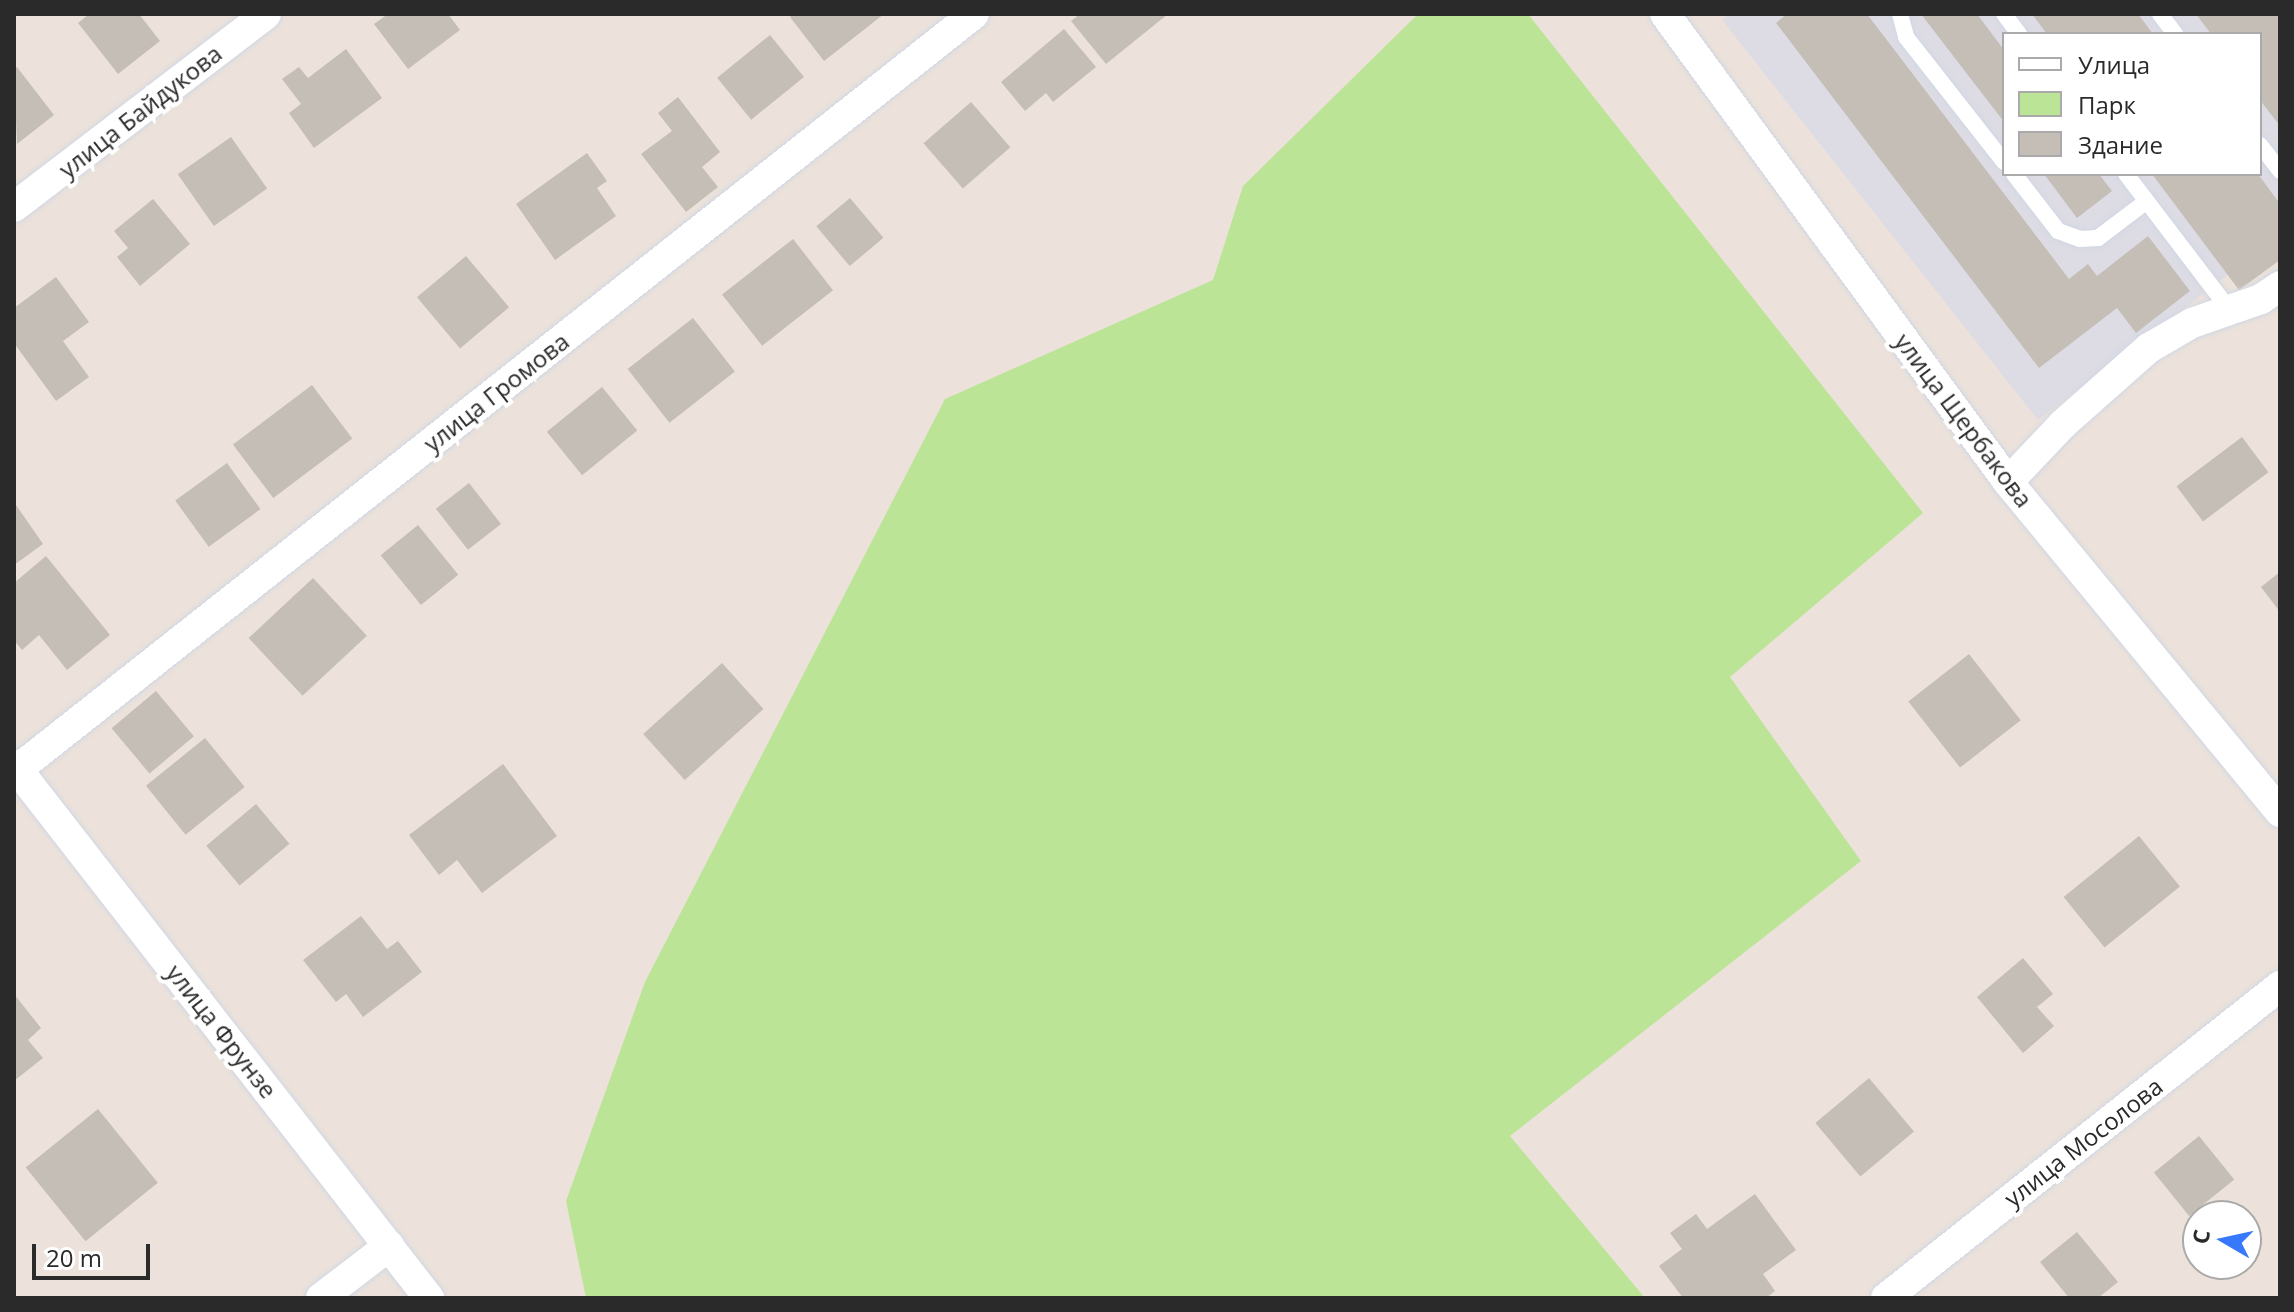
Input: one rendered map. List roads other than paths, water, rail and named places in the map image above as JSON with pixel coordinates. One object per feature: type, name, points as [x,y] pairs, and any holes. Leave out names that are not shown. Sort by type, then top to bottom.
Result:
[{"type":"street","name":"улица Байдукова","points":[[14,207],[266,14]]},
{"type":"street","name":"улица Громова","points":[[16,767],[974,14]]},
{"type":"street","name":"улица Щербакова","points":[[1665,14],[2008,482],[2280,812]]},
{"type":"street","points":[[2008,482],[2063,424],[2149,348],[2192,323],[2231,312],[2261,299],[2280,286]]},
{"type":"street","name":"улица Фрунзе","points":[[16,767],[429,1298]]},
{"type":"street","name":"улица Мосолова","points":[[1886,1298],[2280,986]]},
{"type":"street","points":[[321,1298],[389,1246]]},
{"type":"lane","points":[[1900,14],[1906,37],[2002,159]]},
{"type":"lane","points":[[2004,14],[2018,32]]},
{"type":"lane","points":[[2160,14],[2174,32]]},
{"type":"lane","points":[[2262,148],[2280,171]]},
{"type":"lane","points":[[2016,176],[2058,231],[2080,239],[2098,238],[2147,201]]},
{"type":"lane","points":[[2128,176],[2231,312]]}]
